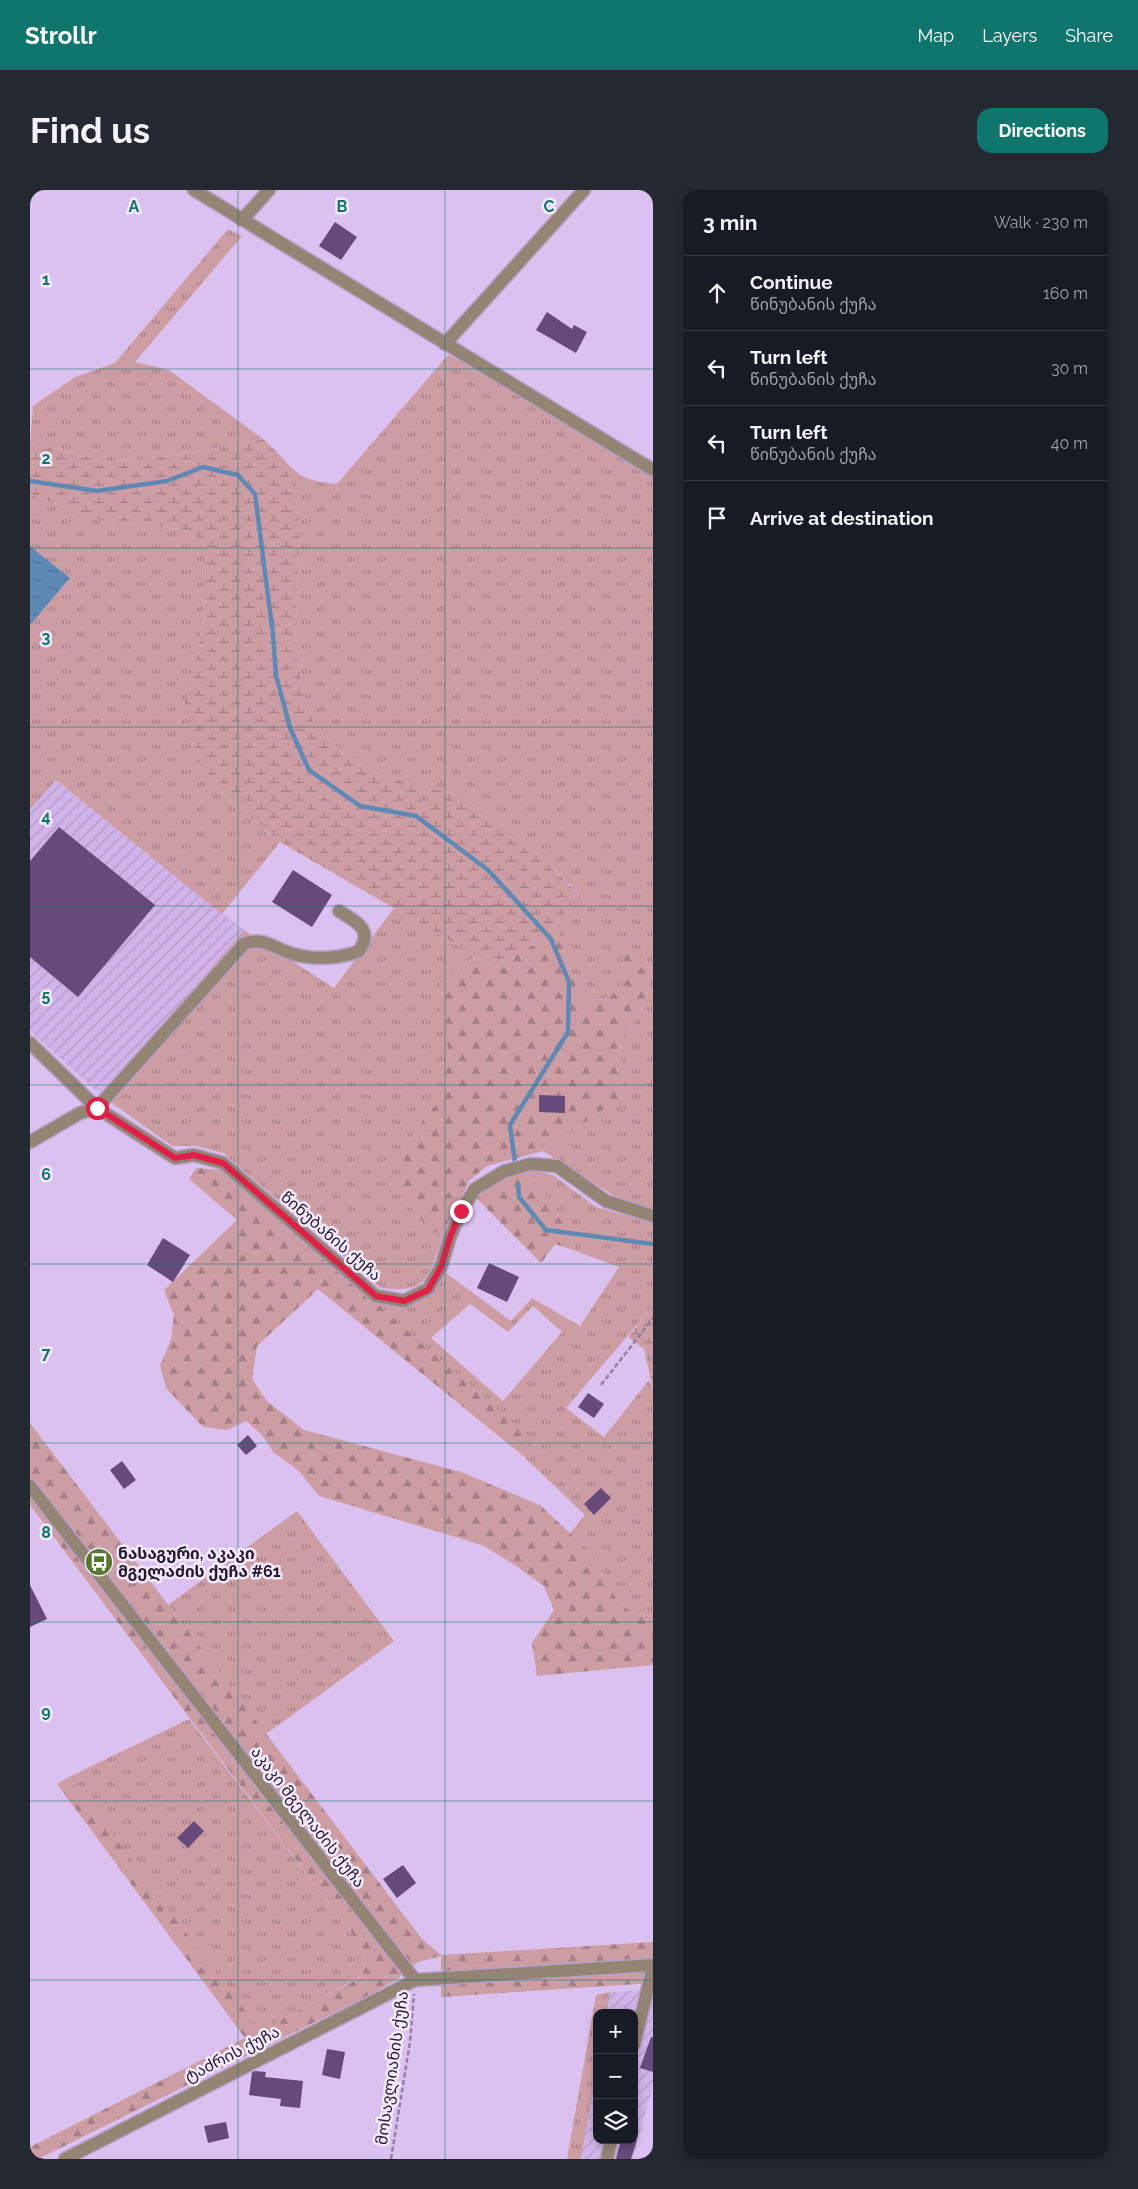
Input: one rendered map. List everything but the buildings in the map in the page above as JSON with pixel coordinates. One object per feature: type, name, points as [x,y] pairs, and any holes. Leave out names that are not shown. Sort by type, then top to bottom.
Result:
[{"type":"street","points":[[194,190],[653,470]]},
{"type":"street","points":[[242,220],[268,190]]},
{"type":"street","points":[[445,344],[584,190]]},
{"type":"street","points":[[30,1142],[80,1113],[97,1108],[244,944],[253,940],[268,942],[291,954],[307,957],[333,957],[359,951],[366,941],[365,932],[358,923],[339,911]]},
{"type":"street","name":"წინუბანის ქუჩა","points":[[30,1043],[97,1108],[175,1158],[194,1155],[223,1163],[376,1296],[404,1301],[428,1290],[441,1267],[450,1237],[461,1211],[475,1189],[505,1171],[531,1164],[557,1166],[606,1201],[653,1216]]},
{"type":"street","name":"აკაკი მგელაძის ქუჩა","points":[[30,1486],[416,1980]]},
{"type":"street","points":[[416,1980],[653,1966],[638,2028]]},
{"type":"street","name":"ტაძრის ქუჩა","points":[[65,2159],[416,1980]]},
{"type":"street","points":[[607,2159],[611,2144]]},
{"type":"path","points":[[601,1385],[653,1318]]},
{"type":"path","name":"მოსავლიანის ქუჩა","points":[[391,2159],[410,2042],[416,1980]]},
{"type":"shaded area","points":[[55,780],[244,930],[101,1095],[30,1031],[30,809]]},
{"type":"shaded area","points":[[653,1990],[653,2085],[638,2140],[638,2009],[608,2009],[610,1992]]},
{"type":"shaded area","points":[[593,2092],[593,2144],[637,2144],[633,2159],[581,2159]]},
{"type":"green space","points":[[228,229],[242,236],[135,362],[169,370],[263,439],[185,454],[111,462],[30,443],[33,406],[75,377],[115,363]]},
{"type":"green space","points":[[448,355],[466,363],[653,477],[653,1208],[624,1202],[543,1151],[624,1096],[619,1042],[643,1008],[652,972],[645,958],[619,990],[603,1000],[580,998],[555,924],[580,895],[531,846],[492,816],[454,794],[378,774],[344,753],[315,726],[303,691],[295,643],[300,524],[280,455],[293,469],[304,477],[337,484]]},
{"type":"green space","points":[[263,439],[280,455],[292,485],[300,524],[295,643],[303,691],[315,726],[344,753],[378,774],[454,794],[492,816],[531,846],[580,896],[540,941],[495,967],[280,842],[217,787],[192,753],[185,703],[199,644],[206,599],[205,541],[179,529],[109,523],[30,495],[30,443],[111,462],[185,454]]},
{"type":"green space","points":[[30,495],[109,523],[179,529],[205,541],[206,598],[199,644],[217,787],[280,842],[222,914],[56,780],[30,809],[30,625],[70,578],[30,546]]},
{"type":"green space","points":[[394,908],[476,956],[445,978],[438,1017],[451,1054],[442,1096],[407,1142],[415,1215],[442,1238],[429,1273],[424,1280],[418,1285],[409,1288],[397,1289],[381,1288],[223,1153],[196,1146],[172,1146],[101,1095],[244,930],[334,988]]},
{"type":"green space","points":[[555,924],[580,998],[603,1000],[619,990],[628,946],[645,958],[652,972],[643,1008],[619,1042],[624,1096],[543,1151],[487,1166],[469,1181],[442,1238],[415,1215],[398,1183],[407,1142],[442,1096],[450,1054],[438,1017],[435,989],[445,978],[476,956],[495,967],[540,941]]},
{"type":"green space","points":[[196,1168],[223,1170],[534,1441],[522,1455],[318,1289],[257,1346],[252,1379],[267,1401],[304,1430],[461,1472],[540,1505],[587,1549],[608,1580],[616,1599],[632,1613],[653,1617],[653,1665],[537,1676],[532,1643],[554,1610],[544,1586],[515,1565],[482,1545],[319,1496],[299,1471],[273,1452],[262,1435],[246,1421],[227,1430],[203,1427],[166,1388],[160,1365],[171,1340],[174,1315],[164,1290],[237,1220],[189,1179]]},
{"type":"green space","points":[[535,1171],[553,1175],[596,1207],[653,1223],[653,1306],[566,1408],[604,1437],[649,1380],[653,1389],[653,1617],[632,1613],[616,1599],[608,1580],[587,1549],[570,1533],[585,1515],[522,1455],[534,1442],[375,1303],[399,1306],[417,1303],[431,1292],[446,1273],[511,1321],[532,1298],[580,1326],[619,1267],[576,1251],[553,1204],[523,1173]],"holes":[[[470,1304],[508,1332],[533,1306],[562,1332],[503,1401],[431,1338]]]},
{"type":"green space","points":[[523,1173],[553,1204],[576,1251],[555,1244],[541,1263],[476,1198],[491,1185]]},
{"type":"green space","points":[[653,1306],[653,1389],[644,1349],[628,1337]]},
{"type":"green space","points":[[30,1423],[422,1939],[441,1955],[653,1942],[653,1983],[441,1997],[441,1956],[418,1962],[396,1980],[370,1995],[38,2159],[30,2159],[30,2147],[245,2038],[57,1784],[69,1777],[260,2031],[361,1977],[366,1953],[30,1505]]},
{"type":"green space","points":[[297,1511],[394,1641],[266,1734],[168,1605]]},
{"type":"green space","points":[[189,1719],[366,1953],[361,1976],[260,2032],[69,1777]]},
{"type":"green space","points":[[610,1992],[608,2009],[594,2009],[596,1995]]},
{"type":"green space","points":[[593,2012],[593,2092],[581,2159],[567,2159]]},
{"type":"water","points":[[30,546],[70,578],[30,625]]},
{"type":"waterway","points":[[30,481],[97,491],[167,481],[203,467],[238,475],[255,494],[273,635],[276,675],[290,728],[309,770],[360,806],[416,816],[488,870],[551,939],[569,982],[568,1032],[510,1125],[515,1163]]},
{"type":"waterway","points":[[518,1184],[519,1197],[546,1230],[653,1244]]},
{"type":"place","name":"ნასაგური, აკაკი მგელაძის ქუჩა #61","points":[[99,1562]]},
{"type":"route","points":[[97,1108],[175,1158],[194,1155],[223,1163],[376,1296],[404,1301],[428,1290],[441,1267],[450,1237],[461,1211]]}]
